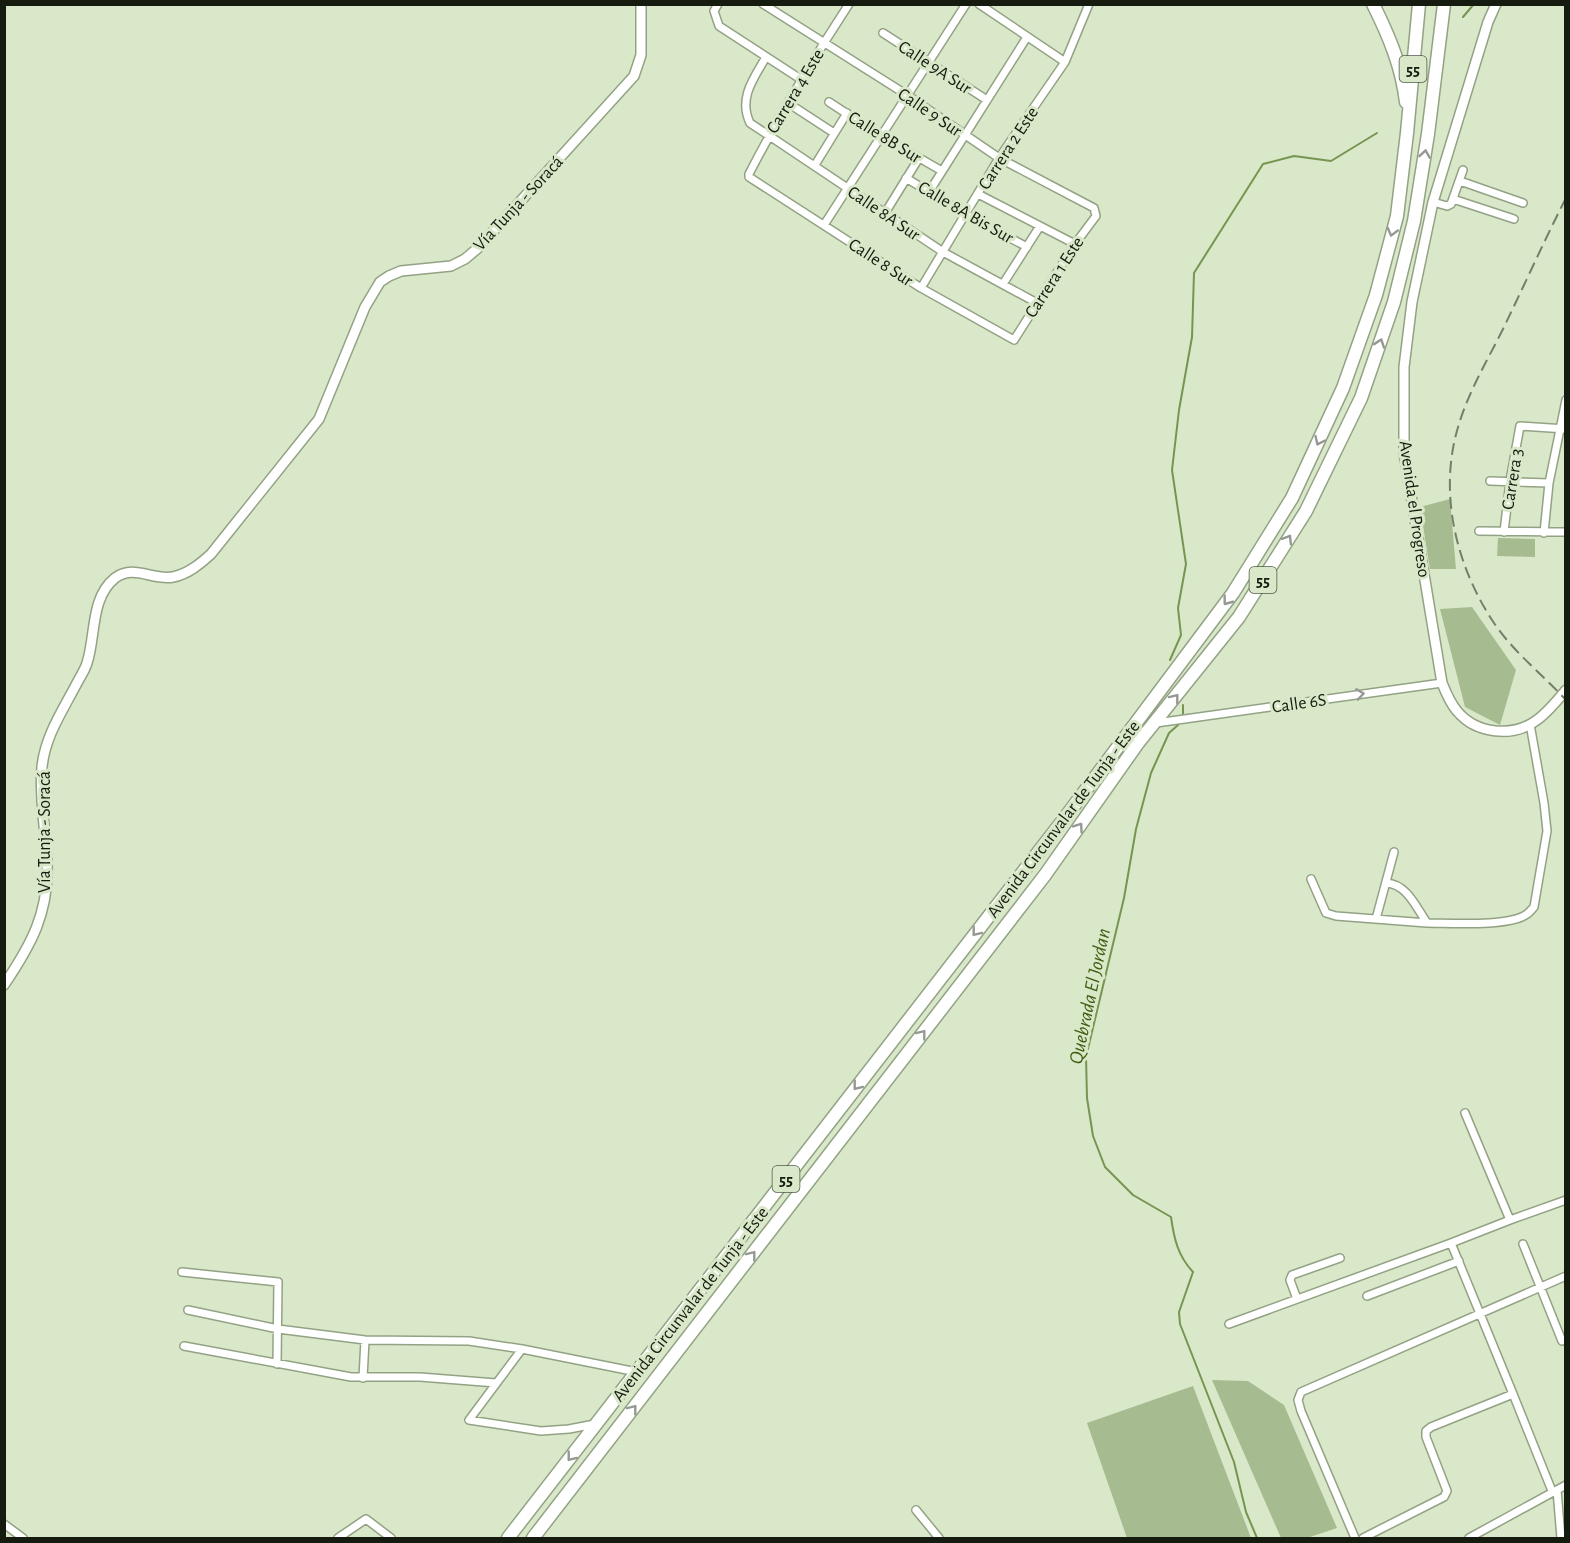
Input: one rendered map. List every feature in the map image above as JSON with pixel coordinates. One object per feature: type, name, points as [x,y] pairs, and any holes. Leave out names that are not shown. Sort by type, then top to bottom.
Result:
[{"type":"highway","points":[[1373,4],[1388,33],[1399,66],[1405,99],[1407,133]]},
{"type":"highway","name":"Avenida Circunvalar de Tunja - Este","points":[[508,1539],[1076,803],[1233,593],[1292,498],[1343,388],[1376,295],[1397,216],[1419,4]]},
{"type":"highway","name":"Avenida Circunvalar de Tunja - Este","points":[[533,1539],[1045,875],[1138,743],[1239,617],[1306,511],[1361,398],[1394,303],[1414,221],[1428,134],[1444,4]]},
{"type":"main road","name":"Vía Tunja - Soracá","points":[[4,985],[33,938],[42,916],[47,887],[47,862],[42,804],[42,766],[49,735],[87,664],[99,602],[107,587],[117,577],[130,572],[171,578],[193,569],[211,554],[319,419],[365,307],[380,282],[401,271],[436,269],[451,266],[465,259],[478,248],[634,76],[641,55],[641,4]]},
{"type":"main road","name":"Avenida el Progreso","points":[[1496,4],[1488,22],[1433,202],[1416,282],[1404,367],[1404,453],[1442,683],[1449,699],[1469,722],[1483,729],[1498,732],[1517,730],[1530,724],[1543,715],[1566,690]]},
{"type":"street","points":[[718,4],[714,11],[719,26],[802,80]]},
{"type":"street","name":"Calle 9 Sur","points":[[763,4],[999,158],[1092,206],[1096,216]]},
{"type":"street","name":"Carrera 4 Este","points":[[751,179],[748,174],[769,135],[823,43],[849,4]]},
{"type":"street","points":[[824,225],[966,4]]},
{"type":"street","points":[[979,4],[1065,62]]},
{"type":"street","name":"Carrera 2 Este","points":[[921,288],[999,158],[1065,62],[1089,4]]},
{"type":"street","name":"Calle 9A Sur","points":[[883,33],[987,100]]},
{"type":"street","points":[[929,192],[1027,37]]},
{"type":"street","name":"Calle 8A Sur","points":[[766,57],[747,90],[750,123],[943,252],[1037,303]]},
{"type":"street","name":"Calle 8B Sur","points":[[829,102],[881,136],[942,171]]},
{"type":"street","points":[[789,103],[834,133]]},
{"type":"street","points":[[815,165],[846,113]]},
{"type":"street","points":[[885,213],[919,158]]},
{"type":"street","points":[[1433,202],[1447,206],[1451,204],[1463,170]]},
{"type":"street","name":"Calle 8A Bis Sur","points":[[906,178],[965,214],[1027,247]]},
{"type":"street","name":"Calle 8 Sur","points":[[751,179],[921,288],[1014,340]]},
{"type":"street","points":[[1460,181],[1523,203]]},
{"type":"street","points":[[978,194],[1075,244]]},
{"type":"street","points":[[1453,199],[1514,219]]},
{"type":"street","name":"Carrera 1 Este","points":[[1014,340],[1075,244],[1096,216]]},
{"type":"street","points":[[1002,284],[1040,226]]},
{"type":"street","points":[[1544,533],[1549,483],[1562,429],[1566,400]]},
{"type":"street","name":"Carrera 3","points":[[1504,532],[1520,426],[1562,429]]},
{"type":"street","points":[[1490,481],[1549,483]]},
{"type":"street","points":[[1479,531],[1566,532]]},
{"type":"street","name":"Calle 6S","points":[[1156,723],[1442,683]]},
{"type":"street","points":[[1311,879],[1326,913],[1336,916],[1427,923],[1489,923],[1515,919],[1527,914],[1534,907],[1547,831],[1530,724]]},
{"type":"street","points":[[1376,919],[1394,852]]},
{"type":"street","points":[[1386,883],[1402,888],[1427,923]]},
{"type":"street","points":[[1465,1113],[1510,1220]]},
{"type":"street","points":[[1229,1324],[1566,1200]]},
{"type":"street","points":[[1451,1243],[1554,1491],[1562,1534]]},
{"type":"street","points":[[1523,1244],[1562,1341]]},
{"type":"street","points":[[1296,1299],[1290,1280],[1292,1275],[1340,1258]]},
{"type":"street","points":[[1367,1296],[1459,1261]]},
{"type":"street","points":[[182,1272],[278,1282],[277,1364]]},
{"type":"street","points":[[1355,1539],[1301,1412],[1298,1400],[1301,1392],[1566,1276]]},
{"type":"street","points":[[188,1310],[278,1329],[365,1340],[469,1341],[637,1372]]},
{"type":"street","points":[[363,1378],[365,1340]]},
{"type":"street","points":[[184,1346],[363,1378],[420,1377],[496,1383]]},
{"type":"street","points":[[522,1349],[469,1420],[541,1431],[597,1424]]},
{"type":"street","points":[[1363,1539],[1444,1497],[1446,1491],[1426,1437],[1426,1431],[1513,1394]]},
{"type":"street","points":[[1469,1539],[1566,1485]]},
{"type":"street","points":[[916,1510],[939,1539]]},
{"type":"street","points":[[338,1539],[366,1519],[392,1539]]},
{"type":"street","points":[[4,1524],[23,1539]]},
{"type":"green space","points":[[1450,499],[1456,569],[1430,569],[1420,507]]},
{"type":"green space","points":[[1498,538],[1535,539],[1535,557],[1497,556]]},
{"type":"green space","points":[[1472,607],[1516,670],[1500,725],[1465,707],[1440,609]]},
{"type":"green space","points":[[1212,1380],[1248,1381],[1284,1405],[1337,1528],[1307,1538],[1281,1538]]},
{"type":"green space","points":[[1193,1386],[1251,1538],[1127,1538],[1087,1423]]},
{"type":"waterway","points":[[1463,17],[1474,4]]},
{"type":"waterway","points":[[1170,660],[1181,635],[1178,608],[1186,564],[1172,470],[1179,410],[1192,337],[1194,273],[1263,164],[1294,156],[1331,161],[1377,133]]},
{"type":"waterway","points":[[1183,705],[1183,717]]},
{"type":"waterway","name":"Quebrada El Jordan","points":[[1178,725],[1169,733],[1151,773],[1136,829],[1124,898],[1086,1057],[1087,1098],[1093,1136],[1105,1167],[1133,1195],[1171,1217],[1177,1247],[1193,1272],[1179,1312],[1180,1324],[1234,1462],[1246,1512],[1257,1538]]},
{"type":"railway","points":[[1566,198],[1468,400],[1459,424],[1450,474],[1450,500],[1454,525],[1468,575],[1479,598],[1508,642],[1566,700]]}]
